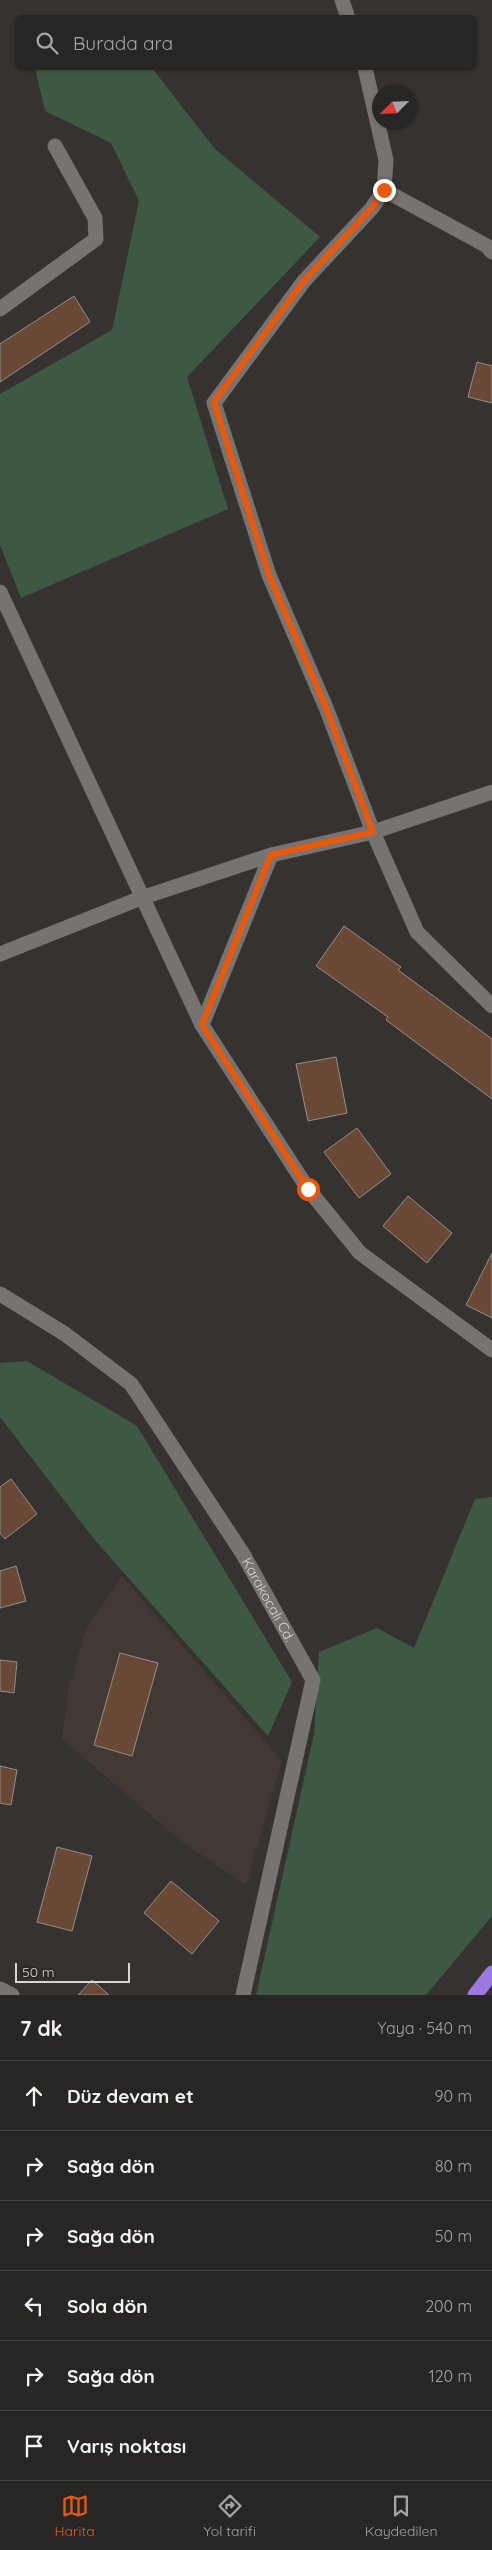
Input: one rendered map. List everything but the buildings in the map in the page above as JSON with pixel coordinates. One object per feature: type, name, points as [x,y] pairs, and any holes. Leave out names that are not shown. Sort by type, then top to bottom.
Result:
[{"type":"highway","points":[[475,1995],[492,1973]]},
{"type":"street","points":[[342,0],[347,15]]},
{"type":"street","points":[[366,70],[386,160],[384,190],[372,208],[304,281],[214,402],[269,575],[327,710],[373,832],[417,932],[492,1006]]},
{"type":"street","points":[[0,309],[96,239],[95,218],[55,146]]},
{"type":"street","points":[[384,190],[487,246],[492,252]]},
{"type":"street","points":[[0,592],[141,898],[202,1025],[308,1189],[360,1252],[492,1350]]},
{"type":"street","points":[[0,954],[141,898],[271,855],[373,832],[492,792]]},
{"type":"street","points":[[202,1025],[271,855]]},
{"type":"street","name":"Karakocalı Cd.","points":[[0,1294],[65,1334],[131,1384],[243,1554],[313,1680],[243,1995]]},
{"type":"street","points":[[0,1989],[12,1995]]},
{"type":"shaded area","points":[[122,1576],[282,1761],[246,1885],[180,1840],[62,1739],[68,1691],[86,1629]]},
{"type":"green space","points":[[35,70],[154,70],[215,149],[320,237],[187,377],[228,509],[21,598],[0,545],[0,394],[112,330],[139,201],[111,143],[45,111]]},
{"type":"green space","points":[[27,1361],[137,1426],[292,1682],[268,1736],[94,1539],[0,1417],[0,1363]]},
{"type":"green space","points":[[492,1497],[492,1916],[426,1995],[256,1995],[314,1734],[319,1652],[377,1628],[414,1648],[475,1499]]},
{"type":"route","points":[[308,1189],[202,1025],[271,855],[373,832],[327,710],[269,575],[214,402],[304,281],[372,208],[384,190]]}]
